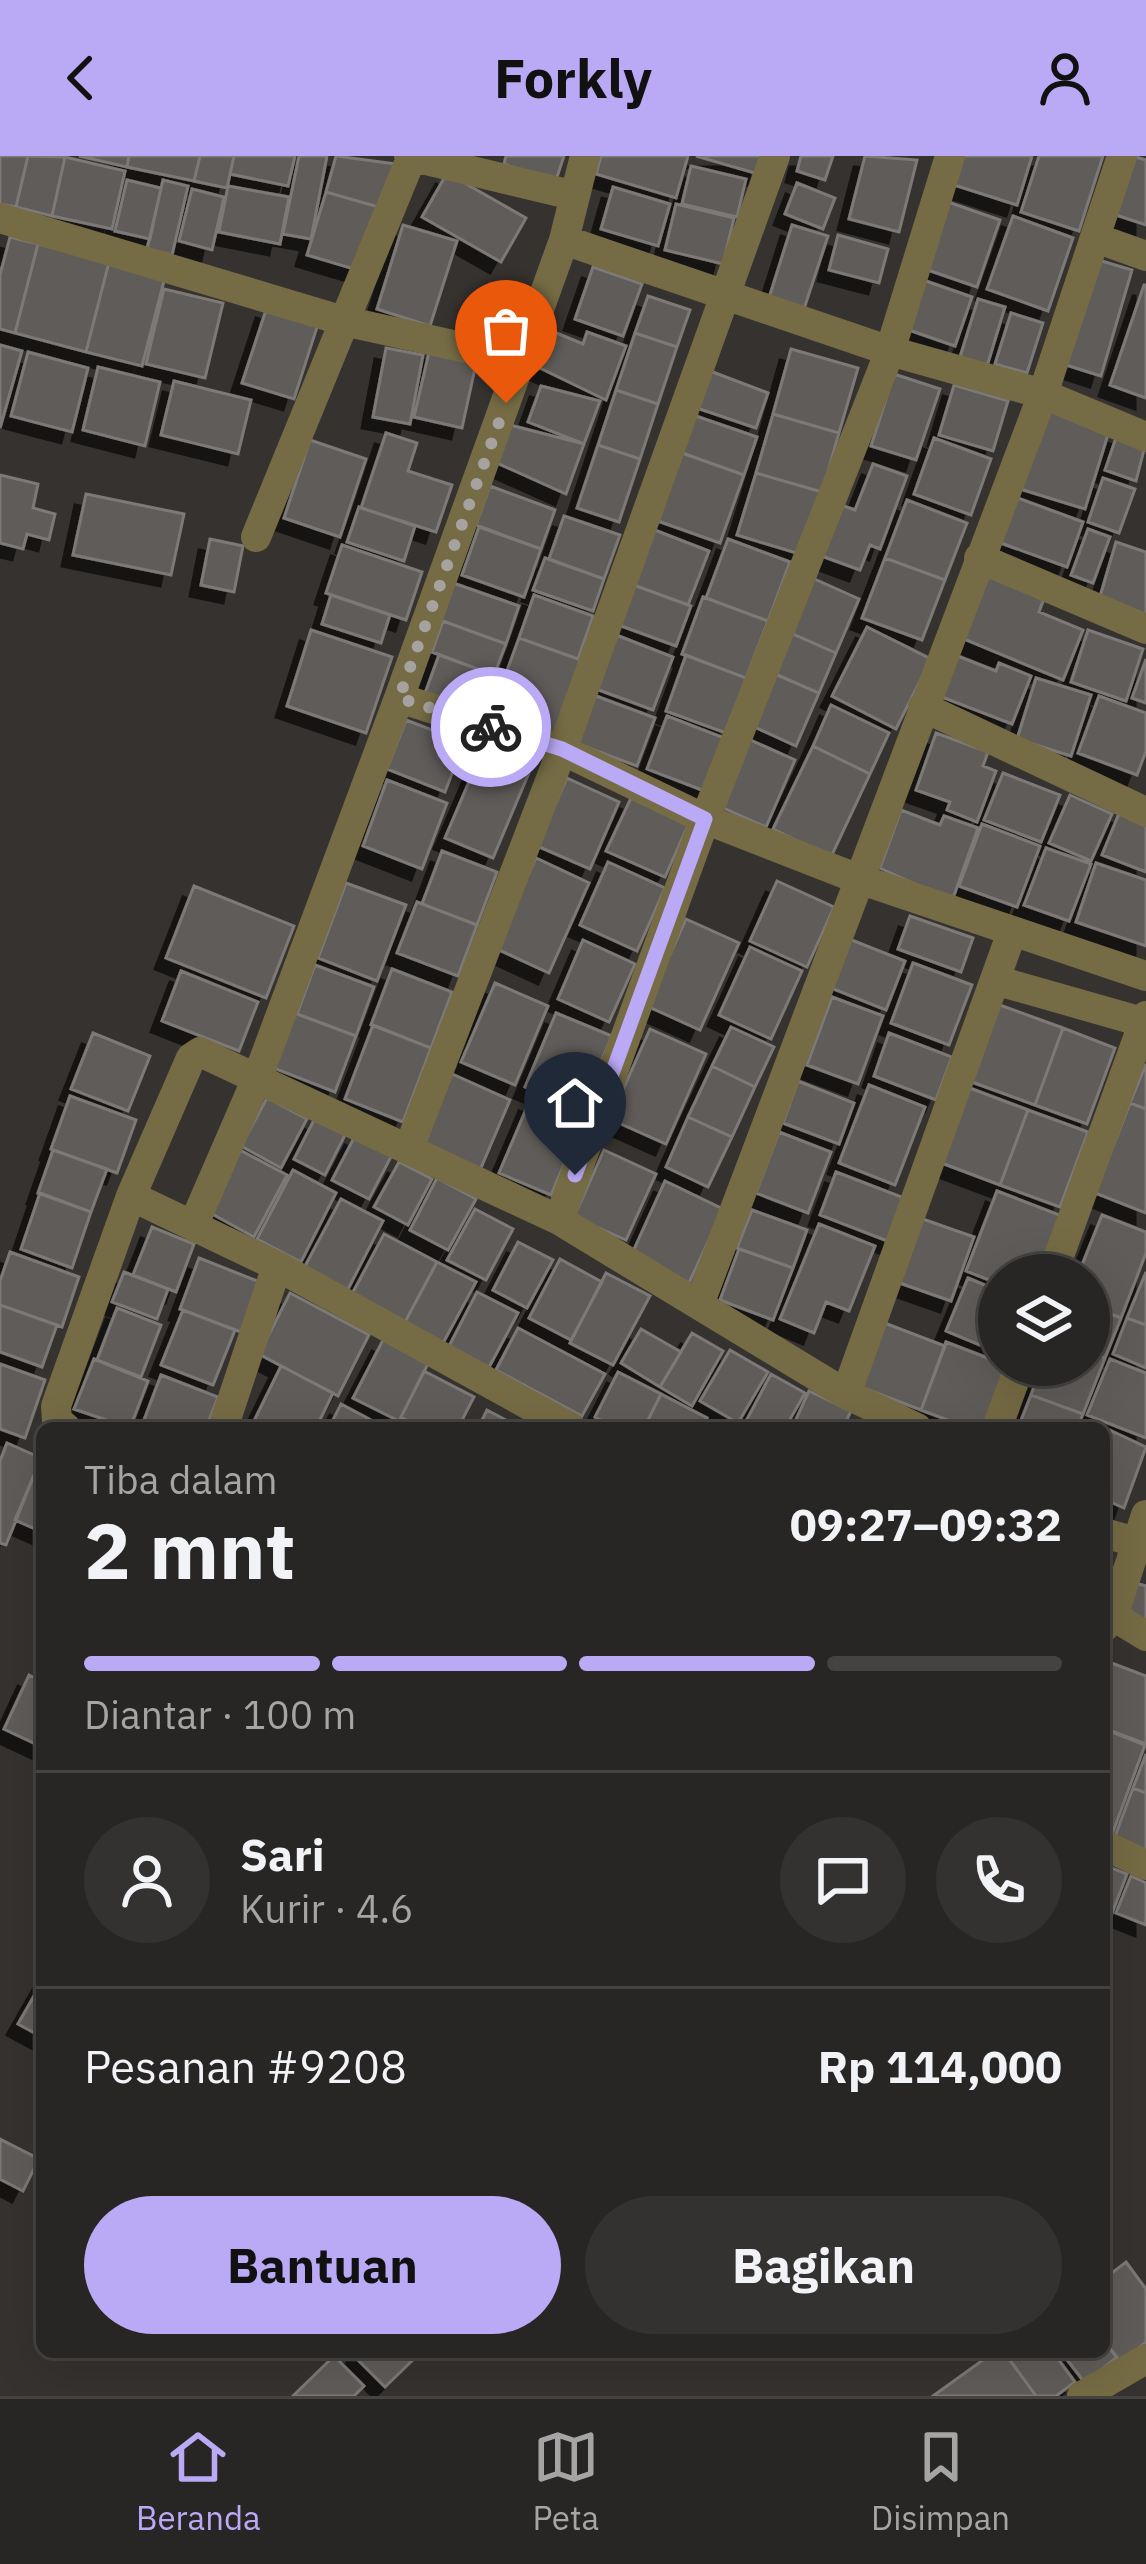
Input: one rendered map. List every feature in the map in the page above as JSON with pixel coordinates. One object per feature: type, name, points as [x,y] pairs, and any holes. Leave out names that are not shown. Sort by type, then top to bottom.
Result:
[{"type":"street","points":[[256,537],[411,156],[572,194]]},
{"type":"street","points":[[194,1226],[258,1076],[399,698],[564,240],[585,156]]},
{"type":"street","points":[[409,1148],[562,749],[775,156]]},
{"type":"street","points":[[559,1220],[705,819],[890,351],[950,156]]},
{"type":"street","points":[[700,1302],[1042,394],[1122,156]]},
{"type":"street","points":[[0,218],[344,321],[521,360]]},
{"type":"street","points":[[1096,238],[1146,256]]},
{"type":"street","points":[[564,240],[890,351],[1042,394],[1146,436]]},
{"type":"street","points":[[979,559],[1146,629]]},
{"type":"street","points":[[399,698],[562,749],[705,819],[856,878],[1146,976]]},
{"type":"street","points":[[923,707],[1146,812]]},
{"type":"street","points":[[845,1394],[1012,932]]},
{"type":"street","points":[[995,980],[1145,1020],[1060,1254]]},
{"type":"street","points":[[59,1422],[56,1406],[131,1196],[191,1058],[200,1052],[559,1220],[845,1394],[903,1422]]},
{"type":"street","points":[[131,1196],[277,1266],[560,1422]]},
{"type":"street","points":[[234,1422],[277,1266]]},
{"type":"street","points":[[1000,1422],[1013,1386]]},
{"type":"street","points":[[1110,1533],[1143,1534],[1110,1617]]},
{"type":"street","points":[[1110,1623],[1146,1636]]},
{"type":"street","points":[[1110,1847],[1146,1864]]},
{"type":"street","points":[[1082,2396],[1146,2359]]},
{"type":"building","points":[[0,156],[28,156],[16,207],[0,204]]},
{"type":"building","points":[[28,156],[65,157],[52,216],[16,207]]},
{"type":"building","points":[[79,156],[129,156],[127,167]]},
{"type":"building","points":[[129,156],[200,156],[194,181],[127,167]]},
{"type":"building","points":[[200,156],[234,156],[227,188],[194,181]]},
{"type":"building","points":[[234,156],[295,156],[288,186],[230,174]]},
{"type":"building","points":[[299,156],[327,156],[311,239],[283,234]]},
{"type":"building","points":[[336,156],[396,164],[382,208],[326,192]]},
{"type":"building","points":[[506,156],[564,156],[555,183],[504,164]]},
{"type":"building","points":[[601,156],[688,156],[676,198],[596,174]]},
{"type":"building","points":[[696,156],[763,156],[758,174]]},
{"type":"building","points":[[801,156],[833,156],[825,180],[797,171]]},
{"type":"building","points":[[865,156],[917,160],[899,232],[849,219]]},
{"type":"building","points":[[959,156],[1032,156],[1017,205],[951,184]]},
{"type":"building","points":[[1039,156],[1103,156],[1079,231],[1021,212]]},
{"type":"building","points":[[1132,156],[1146,160],[1146,225],[1113,214]]},
{"type":"building","points":[[65,157],[125,171],[112,229],[52,216]]},
{"type":"building","points":[[691,166],[746,179],[737,217],[682,204]]},
{"type":"building","points":[[447,173],[526,218],[501,262],[422,217]]},
{"type":"building","points":[[127,180],[161,188],[150,239],[115,231]]},
{"type":"building","points":[[163,180],[188,186],[172,255],[147,249]]},
{"type":"building","points":[[797,183],[835,198],[823,229],[785,214]]},
{"type":"building","points":[[228,186],[289,197],[280,244],[219,232]]},
{"type":"building","points":[[613,187],[670,204],[658,246],[601,229]]},
{"type":"building","points":[[192,189],[224,197],[212,250],[179,241]]},
{"type":"building","points":[[326,192],[382,208],[364,272],[307,255]]},
{"type":"building","points":[[948,202],[1000,220],[977,287],[925,269]]},
{"type":"building","points":[[676,204],[734,218],[723,264],[665,250]]},
{"type":"building","points":[[1013,216],[1073,238],[1048,311],[987,289]]},
{"type":"building","points":[[403,225],[457,241],[430,326],[377,309]]},
{"type":"building","points":[[792,225],[828,236],[803,312],[768,301]]},
{"type":"building","points":[[838,235],[888,249],[879,283],[829,270]]},
{"type":"building","points":[[10,237],[38,244],[15,333],[0,329],[0,275]]},
{"type":"building","points":[[38,244],[109,262],[86,352],[15,333]]},
{"type":"building","points":[[1095,259],[1132,270],[1101,376],[1063,364]]},
{"type":"building","points":[[109,262],[165,277],[142,366],[86,352]]},
{"type":"building","points":[[593,267],[642,284],[623,336],[575,319]]},
{"type":"building","points":[[923,280],[972,297],[955,346],[906,329]]},
{"type":"building","points":[[1146,285],[1146,398],[1110,385]]},
{"type":"building","points":[[164,289],[223,303],[205,378],[146,364]]},
{"type":"building","points":[[648,296],[690,310],[677,347],[635,333]]},
{"type":"building","points":[[978,299],[1005,307],[987,366],[960,357]]},
{"type":"building","points":[[267,307],[318,324],[294,399],[242,383]]},
{"type":"building","points":[[1011,313],[1043,323],[1027,373],[995,364]]},
{"type":"building","points":[[554,332],[583,344],[587,332],[626,346],[606,400],[540,368]]},
{"type":"building","points":[[635,333],[677,347],[658,404],[616,390]]},
{"type":"building","points":[[0,345],[22,351],[0,428]]},
{"type":"building","points":[[386,348],[423,355],[410,424],[373,417]]},
{"type":"building","points":[[430,348],[477,359],[462,428],[414,417]]},
{"type":"building","points":[[791,349],[858,368],[839,433],[773,414]]},
{"type":"building","points":[[28,352],[88,368],[72,432],[11,416]]},
{"type":"building","points":[[98,367],[160,382],[145,446],[83,430]]},
{"type":"building","points":[[710,371],[768,393],[756,428],[697,408]]},
{"type":"building","points":[[894,374],[940,389],[916,460],[871,446]]},
{"type":"building","points":[[174,381],[251,400],[238,454],[161,435]]},
{"type":"building","points":[[954,385],[1008,401],[993,451],[939,435]]},
{"type":"building","points":[[541,386],[600,401],[584,444],[528,422]]},
{"type":"building","points":[[616,390],[658,404],[640,459],[598,445]]},
{"type":"building","points":[[1045,408],[1110,428],[1085,509],[1020,489]]},
{"type":"building","points":[[687,413],[757,437],[744,475],[674,450]]},
{"type":"building","points":[[773,414],[839,433],[822,492],[756,473]]},
{"type":"building","points":[[510,425],[584,444],[566,494],[497,463]]},
{"type":"building","points":[[1118,432],[1146,442],[1136,481],[1105,470]]},
{"type":"building","points":[[386,433],[417,443],[408,471],[452,485],[436,532],[361,508]]},
{"type":"building","points":[[934,438],[991,459],[971,515],[914,494]]},
{"type":"building","points":[[310,440],[366,459],[340,537],[284,518]]},
{"type":"building","points":[[598,445],[640,459],[619,522],[577,508]]},
{"type":"building","points":[[679,452],[744,475],[720,543],[655,520]]},
{"type":"building","points":[[873,464],[907,476],[880,549],[870,545],[860,570],[819,555],[838,504],[855,510]]},
{"type":"building","points":[[756,473],[822,492],[803,555],[737,535]]},
{"type":"building","points":[[0,475],[38,484],[33,508],[55,514],[49,540],[27,534],[23,549],[0,543]]},
{"type":"building","points":[[1103,478],[1135,489],[1119,533],[1088,522]]},
{"type":"building","points":[[490,486],[555,510],[541,549],[476,525]]},
{"type":"building","points":[[86,494],[184,514],[171,575],[73,555]]},
{"type":"building","points":[[1015,497],[1083,522],[1067,567],[998,542]]},
{"type":"building","points":[[907,500],[967,523],[945,580],[885,558]]},
{"type":"building","points":[[359,507],[415,526],[404,561],[347,542]]},
{"type":"building","points":[[564,516],[620,535],[604,579],[549,559]]},
{"type":"building","points":[[479,527],[541,549],[524,597],[462,575]]},
{"type":"building","points":[[652,529],[709,551],[688,605],[631,584]]},
{"type":"building","points":[[1088,529],[1110,537],[1093,583],[1071,575]]},
{"type":"building","points":[[210,539],[243,546],[234,592],[201,585]]},
{"type":"building","points":[[728,539],[790,562],[768,621],[706,598]]},
{"type":"building","points":[[1116,542],[1146,552],[1146,615],[1099,600]]},
{"type":"building","points":[[342,545],[422,572],[406,620],[326,593]]},
{"type":"building","points":[[545,558],[604,579],[593,611],[533,590]]},
{"type":"building","points":[[885,558],[945,580],[922,640],[862,618]]},
{"type":"building","points":[[984,572],[1045,596],[1039,612],[1083,630],[1063,680],[959,637]]},
{"type":"building","points":[[810,577],[859,599],[836,653],[786,631]]},
{"type":"building","points":[[453,583],[519,606],[506,644],[440,620]]},
{"type":"building","points":[[631,584],[691,606],[676,646],[616,624]]},
{"type":"building","points":[[331,595],[390,615],[381,643],[322,624]]},
{"type":"building","points":[[534,595],[593,616],[578,659],[519,638]]},
{"type":"building","points":[[703,597],[768,621],[746,678],[682,654]]},
{"type":"building","points":[[443,621],[506,644],[494,675],[432,652]]},
{"type":"building","points":[[867,627],[931,659],[896,729],[832,696]]},
{"type":"building","points":[[311,630],[392,657],[366,733],[287,706]]},
{"type":"building","points":[[1088,630],[1143,649],[1126,701],[1071,682]]},
{"type":"building","points":[[786,631],[836,653],[819,693],[769,671]]},
{"type":"building","points":[[611,633],[673,657],[653,710],[591,687]]},
{"type":"building","points":[[519,638],[581,660],[554,735],[492,712]]},
{"type":"building","points":[[439,655],[494,675],[481,716],[424,696]]},
{"type":"building","points":[[686,655],[746,678],[726,733],[666,711]]},
{"type":"building","points":[[955,655],[996,671],[999,663],[1031,676],[1012,724],[939,696]]},
{"type":"building","points":[[1146,659],[1146,703],[1132,698]]},
{"type":"building","points":[[770,672],[819,693],[796,746],[748,724]]},
{"type":"building","points":[[1036,678],[1091,695],[1071,756],[1017,739]]},
{"type":"building","points":[[588,693],[655,718],[637,766],[570,741]]},
{"type":"building","points":[[1099,696],[1146,713],[1146,751],[1137,775],[1078,753]]},
{"type":"building","points":[[831,705],[889,733],[870,774],[813,746]]},
{"type":"building","points":[[667,716],[727,739],[707,792],[647,769]]},
{"type":"building","points":[[406,720],[464,742],[445,792],[387,769]]},
{"type":"building","points":[[936,733],[988,752],[983,766],[996,771],[977,822],[947,810],[950,802],[916,790]]},
{"type":"building","points":[[748,739],[795,760],[766,827],[719,806]]},
{"type":"building","points":[[813,746],[870,774],[831,857],[773,829]]},
{"type":"building","points":[[483,749],[531,768],[493,858],[445,838]]},
{"type":"building","points":[[1003,773],[1060,795],[1041,842],[984,820]]},
{"type":"building","points":[[567,778],[619,802],[590,869],[537,846]]},
{"type":"building","points":[[387,780],[447,803],[422,869],[363,846]]},
{"type":"building","points":[[1070,795],[1112,814],[1091,861],[1049,843]]},
{"type":"building","points":[[631,798],[689,823],[665,877],[606,851]]},
{"type":"building","points":[[901,810],[940,825],[944,816],[978,828],[952,901],[880,868]]},
{"type":"building","points":[[1120,811],[1146,822],[1146,872],[1102,855]]},
{"type":"building","points":[[982,824],[1040,846],[1017,907],[959,886]]},
{"type":"building","points":[[1046,848],[1091,864],[1069,921],[1024,905]]},
{"type":"building","points":[[442,851],[497,872],[477,925],[422,904]]},
{"type":"building","points":[[536,858],[589,883],[549,973],[495,948]]},
{"type":"building","points":[[608,862],[665,888],[637,951],[580,925]]},
{"type":"building","points":[[1096,863],[1146,880],[1146,946],[1076,922]]},
{"type":"building","points":[[777,881],[834,907],[807,967],[750,941]]},
{"type":"building","points":[[346,883],[406,905],[377,981],[318,958]]},
{"type":"building","points":[[194,886],[294,926],[266,998],[166,958]]},
{"type":"building","points":[[417,902],[477,925],[458,976],[397,953]]},
{"type":"building","points":[[910,916],[973,938],[961,972],[898,949]]},
{"type":"building","points":[[686,919],[739,943],[700,1030],[647,1006]]},
{"type":"building","points":[[844,937],[905,961],[886,1010],[826,986]]},
{"type":"building","points":[[583,940],[635,964],[609,1022],[558,999]]},
{"type":"building","points":[[750,947],[802,971],[771,1039],[719,1015]]},
{"type":"building","points":[[913,963],[972,985],[949,1045],[891,1023]]},
{"type":"building","points":[[315,965],[374,987],[356,1036],[297,1014]]},
{"type":"building","points":[[392,969],[452,992],[431,1048],[371,1025]]},
{"type":"building","points":[[181,971],[258,1002],[239,1051],[162,1021]]},
{"type":"building","points":[[495,983],[548,1006],[515,1085],[461,1062]]},
{"type":"building","points":[[832,997],[883,1016],[858,1084],[807,1065]]},
{"type":"building","points":[[997,1004],[1063,1028],[1035,1105],[969,1081]]},
{"type":"building","points":[[292,1012],[356,1036],[335,1092],[271,1067]]},
{"type":"building","points":[[556,1013],[612,1036],[580,1110],[525,1087]]},
{"type":"building","points":[[373,1025],[431,1048],[403,1122],[345,1099]]},
{"type":"building","points":[[731,1027],[774,1047],[755,1087],[712,1066]]},
{"type":"building","points":[[1063,1028],[1115,1048],[1087,1124],[1035,1105]]},
{"type":"building","points":[[650,1029],[706,1054],[666,1144],[610,1119]]},
{"type":"building","points":[[93,1033],[150,1056],[128,1111],[71,1089]]},
{"type":"building","points":[[889,1033],[952,1057],[936,1100],[874,1076]]},
{"type":"building","points":[[1146,1064],[1146,1109],[1130,1103]]},
{"type":"building","points":[[712,1066],[755,1087],[732,1137],[688,1117]]},
{"type":"building","points":[[452,1074],[510,1100],[480,1170],[422,1145]]},
{"type":"building","points":[[798,1081],[854,1103],[839,1144],[783,1123]]},
{"type":"building","points":[[869,1085],[925,1107],[895,1185],[839,1163]]},
{"type":"building","points":[[967,1087],[1028,1110],[1000,1185],[939,1162]]},
{"type":"building","points":[[70,1096],[136,1120],[117,1173],[51,1149]]},
{"type":"building","points":[[267,1098],[307,1119],[281,1168],[241,1146]]},
{"type":"building","points":[[530,1100],[582,1122],[551,1195],[499,1173]]},
{"type":"building","points":[[1130,1103],[1146,1109],[1146,1213],[1095,1193]]},
{"type":"building","points":[[1028,1110],[1088,1132],[1060,1207],[1000,1185]]},
{"type":"building","points":[[688,1117],[732,1137],[708,1187],[666,1167]]},
{"type":"building","points":[[315,1118],[345,1135],[325,1175],[294,1159]]},
{"type":"building","points":[[779,1132],[831,1152],[808,1213],[756,1193]]},
{"type":"building","points":[[356,1134],[393,1153],[369,1199],[332,1180]]},
{"type":"building","points":[[236,1148],[287,1175],[254,1237],[203,1209]]},
{"type":"building","points":[[53,1150],[107,1169],[91,1212],[38,1193]]},
{"type":"building","points":[[604,1150],[656,1174],[626,1240],[574,1217]]},
{"type":"building","points":[[399,1162],[432,1179],[408,1225],[374,1207]]},
{"type":"building","points":[[293,1170],[336,1193],[301,1262],[257,1239]]},
{"type":"building","points":[[836,1172],[907,1199],[890,1242],[820,1215]]},
{"type":"building","points":[[437,1178],[476,1199],[448,1250],[410,1230]]},
{"type":"building","points":[[665,1181],[723,1209],[689,1283],[631,1256]]},
{"type":"building","points":[[997,1191],[1062,1216],[1047,1254],[978,1254],[978,1276],[966,1271]]},
{"type":"building","points":[[40,1193],[91,1212],[72,1268],[21,1249]]},
{"type":"building","points":[[341,1199],[383,1221],[346,1293],[303,1270]]},
{"type":"building","points":[[475,1209],[513,1229],[486,1280],[447,1260]]},
{"type":"building","points":[[752,1210],[807,1230],[793,1268],[737,1248]]},
{"type":"building","points":[[1102,1215],[1146,1232],[1146,1253],[1121,1318],[1110,1314],[1110,1254],[1086,1254]]},
{"type":"building","points":[[917,1217],[974,1237],[951,1301],[894,1281]]},
{"type":"building","points":[[819,1224],[875,1246],[849,1311],[826,1302],[814,1333],[780,1319]]},
{"type":"building","points":[[152,1227],[194,1244],[176,1292],[133,1275]]},
{"type":"building","points":[[384,1234],[437,1262],[404,1324],[351,1296]]},
{"type":"building","points":[[518,1242],[553,1260],[527,1308],[493,1290]]},
{"type":"building","points":[[739,1249],[793,1268],[773,1320],[720,1300]]},
{"type":"building","points":[[10,1252],[79,1277],[62,1327],[0,1305],[0,1281]]},
{"type":"building","points":[[199,1258],[260,1282],[241,1332],[180,1309]]},
{"type":"building","points":[[560,1259],[602,1282],[571,1340],[529,1318]]},
{"type":"building","points":[[437,1262],[476,1282],[442,1345],[404,1324]]},
{"type":"building","points":[[124,1272],[168,1289],[157,1319],[112,1302]]},
{"type":"building","points":[[1146,1272],[1146,1325],[1127,1318]]},
{"type":"building","points":[[606,1273],[650,1296],[613,1365],[570,1343]]},
{"type":"building","points":[[968,1278],[978,1282],[978,1344],[946,1331]]},
{"type":"building","points":[[477,1292],[518,1313],[487,1371],[447,1350]]},
{"type":"building","points":[[290,1293],[369,1335],[338,1396],[259,1354]]},
{"type":"building","points":[[0,1305],[57,1325],[42,1367],[0,1352]]},
{"type":"building","points":[[117,1308],[161,1325],[141,1377],[97,1360]]},
{"type":"building","points":[[183,1310],[235,1330],[213,1385],[161,1365]]},
{"type":"building","points":[[1110,1314],[1121,1318],[1110,1346]]},
{"type":"building","points":[[1127,1318],[1146,1325],[1146,1368],[1113,1354]]},
{"type":"building","points":[[882,1322],[945,1346],[921,1410],[858,1386]]},
{"type":"building","points":[[518,1328],[605,1374],[582,1416],[496,1370]]},
{"type":"building","points":[[641,1329],[681,1352],[660,1387],[621,1363]]},
{"type":"building","points":[[692,1333],[723,1351],[692,1406],[660,1387]]},
{"type":"building","points":[[383,1340],[428,1364],[399,1421],[353,1398]]},
{"type":"building","points":[[946,1342],[978,1354],[978,1386],[1000,1386],[989,1422],[953,1422],[921,1410]]},
{"type":"building","points":[[730,1350],[768,1372],[739,1422],[700,1401]]},
{"type":"building","points":[[94,1359],[148,1381],[132,1422],[112,1422],[74,1409]]},
{"type":"building","points":[[1110,1359],[1146,1373],[1146,1438],[1087,1415],[1099,1386],[1110,1386]]},
{"type":"building","points":[[0,1364],[45,1380],[25,1438],[0,1429]]},
{"type":"building","points":[[281,1366],[333,1393],[319,1422],[254,1421]]},
{"type":"building","points":[[424,1371],[474,1397],[461,1422],[411,1422],[401,1417]]},
{"type":"building","points":[[618,1372],[661,1394],[647,1422],[605,1422],[595,1417]]},
{"type":"building","points":[[771,1374],[805,1393],[788,1422],[746,1422]]},
{"type":"building","points":[[161,1375],[218,1397],[208,1422],[143,1422]]},
{"type":"building","points":[[1034,1386],[1094,1386],[1083,1414],[1031,1395]]},
{"type":"building","points":[[809,1391],[851,1411],[846,1422],[795,1422]]},
{"type":"building","points":[[661,1394],[707,1418],[705,1422],[647,1422]]},
{"type":"building","points":[[1031,1395],[1083,1414],[1080,1422],[1020,1422]]},
{"type":"building","points":[[341,1404],[375,1422],[332,1422]]},
{"type":"building","points":[[487,1410],[510,1422],[481,1422]]},
{"type":"building","points":[[1110,1430],[1146,1447],[1124,1508],[1110,1502]]},
{"type":"building","points":[[7,1443],[36,1456],[36,1470],[6,1545],[0,1543],[0,1461]]},
{"type":"building","points":[[36,1470],[36,1529],[15,1520]]},
{"type":"building","points":[[1132,1582],[1146,1586],[1146,1621],[1123,1614]]},
{"type":"building","points":[[1110,1662],[1146,1676],[1146,1744],[1110,1730]]},
{"type":"building","points":[[29,1675],[36,1679],[36,1744],[4,1729]]},
{"type":"building","points":[[1110,1731],[1145,1745],[1110,1840]]},
{"type":"building","points":[[1146,1754],[1146,1793],[1133,1788]]},
{"type":"building","points":[[1133,1788],[1146,1793],[1146,1851],[1114,1839]]},
{"type":"building","points":[[1110,1867],[1127,1874],[1110,1919]]},
{"type":"building","points":[[1131,1876],[1146,1883],[1146,1925],[1116,1913]]},
{"type":"building","points":[[36,1992],[36,2034],[18,2024]]},
{"type":"building","points":[[0,2139],[36,2157],[23,2191],[0,2179]]},
{"type":"building","points":[[1126,2262],[1146,2289],[1146,2342],[1121,2363],[1110,2349],[1110,2274]]},
{"type":"building","points":[[1110,2348],[1117,2357],[1085,2383],[1066,2358],[1110,2358]]},
{"type":"building","points":[[332,2358],[364,2386],[354,2396],[293,2396]]},
{"type":"building","points":[[356,2358],[415,2358],[385,2387]]},
{"type":"building","points":[[986,2358],[1008,2358],[1036,2396],[933,2396]]},
{"type":"building","points":[[1008,2358],[1057,2358],[1075,2382],[1056,2396],[1036,2396]]},
{"type":"way so far","points":[[491,727],[399,698],[506,403]]},
{"type":"route","points":[[491,727],[562,749],[705,819],[575,1175]]}]
